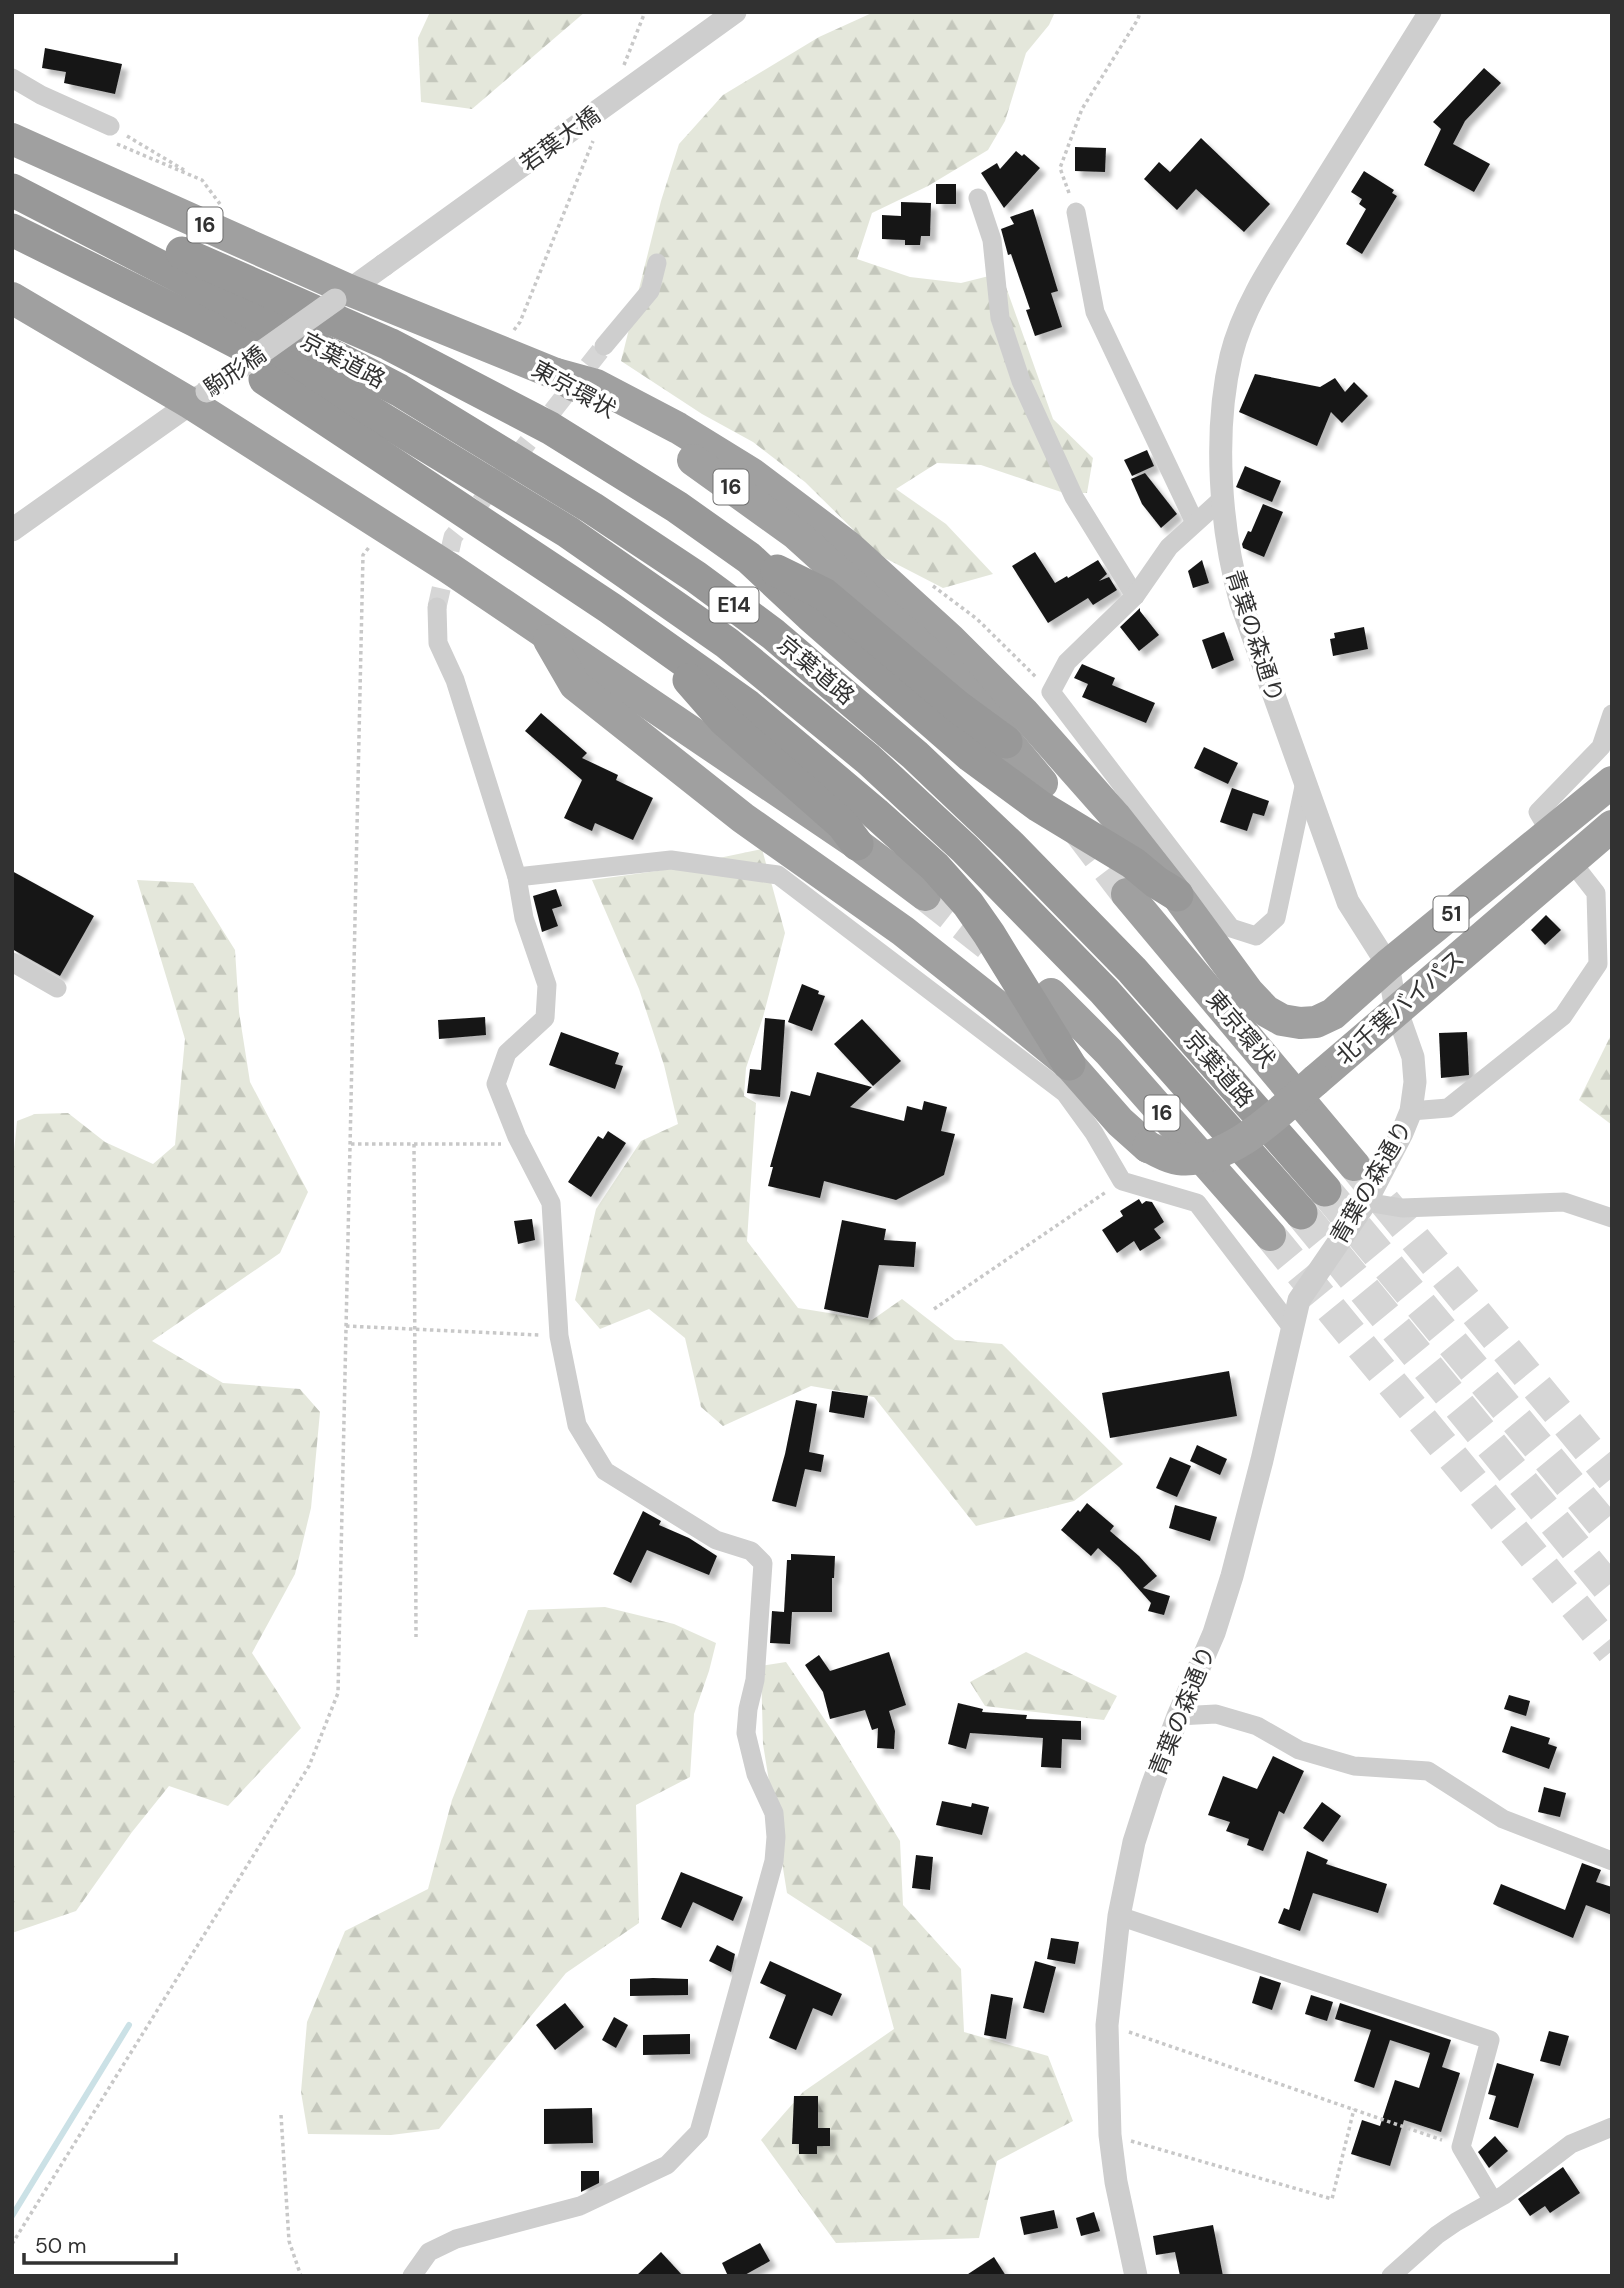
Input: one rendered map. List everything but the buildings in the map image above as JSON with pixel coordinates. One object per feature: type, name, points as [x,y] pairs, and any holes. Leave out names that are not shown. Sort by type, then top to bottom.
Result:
[{"type":"highway","name":"東京環状","points":[[12,139],[342,295],[556,374],[698,463],[796,534],[949,672],[1042,783]]},
{"type":"highway","points":[[12,181],[400,350],[550,428],[677,507],[750,558],[810,615],[971,756],[1039,806],[1133,863],[1177,895]]},
{"type":"highway","name":"京葉道路","points":[[12,190],[399,390],[592,508],[696,577],[773,634],[915,755],[1012,847],[1132,970],[1325,1191]]},
{"type":"highway","name":"京葉道路","points":[[12,230],[194,320],[366,410],[568,532],[737,651],[868,759],[965,849],[1104,990],[1301,1213]]},
{"type":"highway","points":[[12,298],[198,397],[857,844],[925,895]]},
{"type":"highway","points":[[194,320],[228,355],[381,455],[748,706],[875,813],[934,867],[968,904],[1069,1063]]},
{"type":"highway","points":[[556,374],[596,386],[678,428],[751,472],[849,547],[950,639],[1024,713],[1115,816],[1177,895]]},
{"type":"highway","points":[[750,558],[824,594],[957,706],[1006,742]]},
{"type":"highway","points":[[545,633],[575,685],[743,818],[903,931],[1069,1063]]},
{"type":"highway","points":[[652,638],[724,720],[843,825],[857,844]]},
{"type":"highway","name":"北千葉バイパス","points":[[1177,895],[1248,992],[1266,1011],[1282,1020],[1316,1022],[1333,1014],[1388,965],[1612,782]]},
{"type":"highway","name":"北千葉バイパス","points":[[1069,1063],[1119,1122],[1148,1147],[1179,1159],[1192,1159],[1230,1147],[1257,1130],[1612,826]]},
{"type":"highway","name":"東京環状","points":[[1127,894],[1354,1165]]},
{"type":"highway","name":"16","points":[[1051,994],[1109,1052],[1270,1235]]},
{"type":"street","name":"若葉大橋","points":[[342,295],[735,12]]},
{"type":"street","name":"青葉の森通り","points":[[1136,2276],[1116,2182],[1110,2135],[1107,2025],[1119,1916],[1134,1842],[1178,1716],[1213,1633],[1232,1576],[1299,1300],[1366,1202],[1411,1111],[1415,1082],[1413,1057],[1396,1009],[1388,965],[1348,902],[1241,603],[1230,565],[1223,498],[1222,451],[1226,393],[1231,356],[1243,320],[1269,270],[1430,12]]},
{"type":"street","points":[[12,78],[109,133]]},
{"type":"street","points":[[978,198],[992,240],[1000,318],[1021,381],[1074,497],[1135,596]]},
{"type":"street","points":[[1076,212],[1095,312],[1195,523]]},
{"type":"street","points":[[604,346],[650,291],[657,263]]},
{"type":"street","name":"駒形橋","points":[[12,530],[342,295]]},
{"type":"street","points":[[1223,498],[1169,547],[1135,596],[1067,662],[1051,692],[1231,928],[1256,936],[1276,918],[1304,782]]},
{"type":"street","points":[[412,2276],[429,2252],[456,2239],[540,2219],[580,2206],[667,2165],[699,2132],[774,1861],[776,1838],[774,1813],[756,1774],[746,1733],[755,1680],[763,1563],[751,1551],[716,1540],[605,1471],[578,1425],[559,1336],[551,1203],[521,1144],[496,1084],[508,1053],[545,1018],[547,985],[524,918],[517,877],[455,680],[438,643],[437,607]]},
{"type":"street","points":[[1551,834],[1538,812],[1601,747],[1612,714]]},
{"type":"street","points":[[517,877],[671,860],[778,875],[1065,1093],[1094,1133],[1122,1181],[1197,1203],[1293,1329]]},
{"type":"street","points":[[1411,1111],[1448,1108],[1563,1016],[1598,964],[1596,893],[1571,861]]},
{"type":"street","points":[[12,962],[57,988]]},
{"type":"street","points":[[1366,1202],[1402,1208],[1564,1202],[1612,1218]]},
{"type":"street","points":[[1178,1716],[1216,1714],[1257,1726],[1299,1750],[1354,1766],[1428,1771],[1503,1819],[1612,1861]]},
{"type":"street","points":[[1119,1916],[1490,2040],[1461,2147],[1493,2201]]},
{"type":"street","points":[[1391,2276],[1437,2235],[1493,2201],[1571,2144],[1612,2127]]},
{"type":"path","points":[[622,69],[645,12]]},
{"type":"path","points":[[1076,212],[1060,168],[1082,108],[1140,12]]},
{"type":"path","points":[[512,333],[520,322],[597,132]]},
{"type":"path","points":[[109,133],[202,180],[226,213]]},
{"type":"path","points":[[109,133],[196,177]]},
{"type":"path","points":[[12,2244],[309,1766],[338,1693],[363,555],[371,544]]},
{"type":"path","points":[[351,1144],[521,1144]]},
{"type":"path","points":[[414,1144],[416,1637]]},
{"type":"path","points":[[934,1309],[1122,1181]]},
{"type":"path","points":[[346,1326],[559,1336]]},
{"type":"path","points":[[1107,2025],[1461,2147]]},
{"type":"path","points":[[1110,2135],[1332,2199],[1354,2109]]},
{"type":"path","points":[[281,2115],[289,2241],[301,2276]]},
{"type":"green space","points":[[430,12],[585,12],[472,109],[421,102],[418,38]]},
{"type":"green space","points":[[874,12],[1055,12],[1049,25],[1026,53],[1005,121],[988,150],[928,186],[872,213],[857,259],[910,277],[961,283],[1001,273],[1053,419],[1093,458],[1087,493],[1064,493],[981,465],[937,463],[896,489],[946,524],[993,574],[943,588],[879,555],[805,482],[753,442],[702,414],[621,361],[661,201],[679,144],[723,95],[819,37]]},
{"type":"green space","points":[[762,849],[785,933],[763,1017],[746,1068],[744,1096],[756,1103],[747,1241],[798,1308],[872,1320],[902,1299],[955,1340],[1002,1344],[1123,1464],[1074,1501],[976,1526],[874,1397],[811,1386],[723,1426],[701,1407],[685,1338],[649,1309],[600,1329],[575,1300],[596,1209],[641,1141],[678,1124],[664,1065],[639,989],[592,880],[657,871]]},
{"type":"green space","points":[[137,880],[193,883],[235,950],[239,1012],[250,1082],[308,1192],[280,1253],[152,1341],[223,1383],[300,1389],[320,1412],[311,1508],[295,1574],[252,1653],[301,1728],[228,1806],[169,1786],[132,1832],[76,1911],[12,1933],[12,1172],[17,1121],[35,1114],[68,1113],[105,1142],[153,1164],[175,1145],[185,1039]]},
{"type":"green space","points":[[1612,1033],[1612,1125],[1579,1100]]},
{"type":"green space","points":[[605,1607],[674,1624],[716,1643],[694,1714],[690,1777],[636,1805],[639,1923],[566,1973],[439,2129],[391,2135],[308,2134],[301,2092],[307,2022],[345,1931],[428,1889],[452,1800],[528,1610]]},
{"type":"green space","points":[[1026,1652],[1117,1696],[1104,1720],[985,1706],[970,1682]]},
{"type":"green space","points":[[786,1662],[835,1735],[900,1841],[903,1905],[961,1969],[964,2032],[1048,2056],[1073,2121],[997,2161],[979,2238],[836,2243],[761,2140],[803,2092],[894,2029],[872,1948],[787,1893],[763,1744],[761,1666]]},
{"type":"waterway","points":[[12,2216],[129,2025]]},
{"type":"tunnel","points":[[437,607],[453,537],[604,346]]},
{"type":"tunnel","points":[[1079,831],[1127,894]]},
{"type":"tunnel","points":[[925,895],[995,950]]},
{"type":"tunnel","points":[[1354,1165],[1612,1478]]},
{"type":"tunnel","points":[[1325,1190],[1612,1535]]},
{"type":"tunnel","points":[[1301,1213],[1612,1592]]},
{"type":"tunnel","points":[[1270,1235],[1612,1651]]}]
